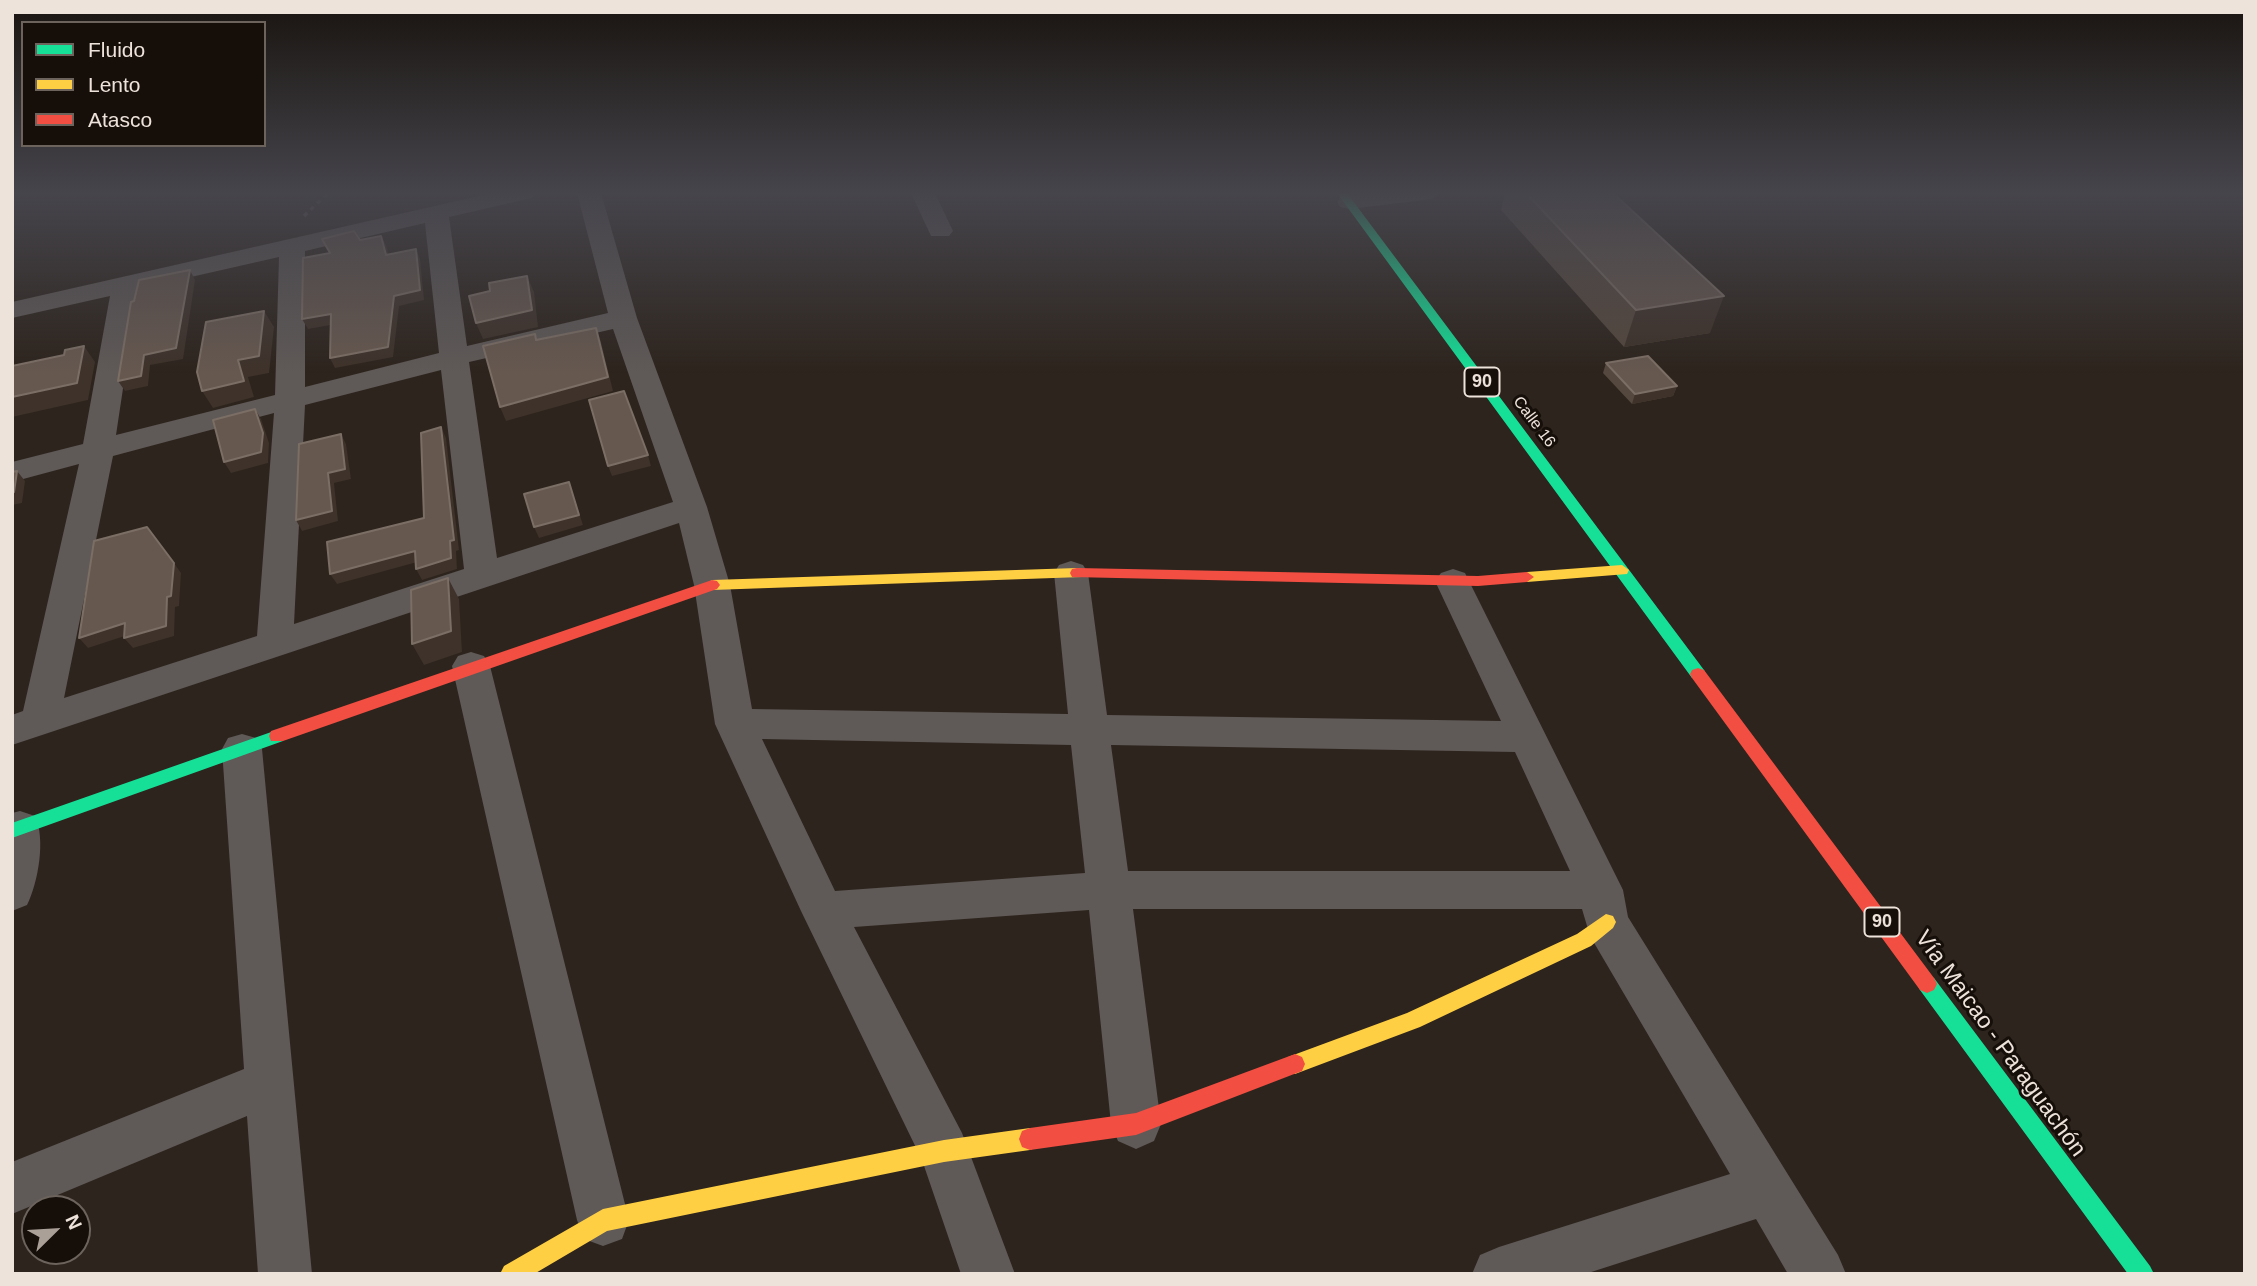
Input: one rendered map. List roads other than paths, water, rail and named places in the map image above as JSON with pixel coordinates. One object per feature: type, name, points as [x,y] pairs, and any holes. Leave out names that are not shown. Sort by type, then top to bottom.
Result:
[{"type":"main road","name":"Calle 16","points":[[1387,253],[1622,570]]},
{"type":"main road","points":[[16,829],[471,666],[712,586],[1072,573],[1466,581],[1528,579],[1622,570]]},
{"type":"main road","name":"Vía Maicao - Paraguachón","points":[[1622,570],[2142,1274]]},
{"type":"main road","points":[[512,1274],[603,1220],[944,1151],[1136,1124],[1413,1020],[1584,940],[1603,906]]},
{"type":"street","points":[[12,310],[269,253]]},
{"type":"street","points":[[275,643],[290,399],[292,253]]},
{"type":"street","points":[[441,253],[482,574]]},
{"type":"street","points":[[605,253],[623,318],[691,507],[712,586],[735,724],[823,911],[944,1151],[989,1274]]},
{"type":"street","points":[[26,726],[97,450],[125,285]]},
{"type":"street","points":[[12,472],[456,357],[623,318]]},
{"type":"street","points":[[26,726],[691,507]]},
{"type":"street","points":[[1072,573],[1136,1124]]},
{"type":"street","points":[[1466,581],[1527,737],[1603,906],[1819,1274]]},
{"type":"street","points":[[471,666],[603,1220]]},
{"type":"street","points":[[735,724],[1090,732],[1527,737]]},
{"type":"street","points":[[242,748],[285,1274]]},
{"type":"street","points":[[12,892],[16,829]]},
{"type":"street","points":[[823,911],[935,900],[1109,890],[1603,906]]},
{"type":"street","points":[[12,1188],[271,1082]]},
{"type":"street","points":[[1499,1274],[1768,1189]]}]
